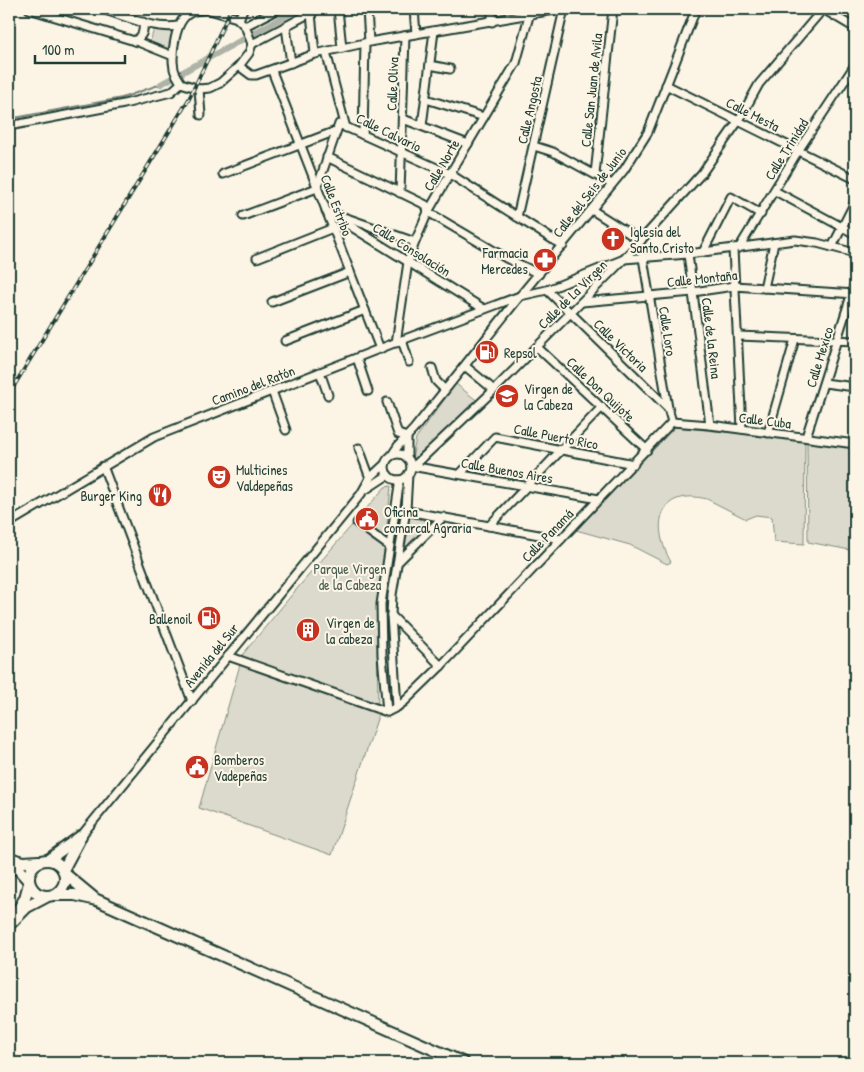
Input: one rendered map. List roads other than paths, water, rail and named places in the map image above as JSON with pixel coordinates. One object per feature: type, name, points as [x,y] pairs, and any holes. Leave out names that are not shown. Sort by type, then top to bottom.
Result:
[{"type":"main road","name":"Avenida del Sur","points":[[44,860],[81,836]]},
{"type":"main road","name":"Avenida del Sur","points":[[64,872],[81,836]]},
{"type":"main road","points":[[9,858],[24,862],[44,860],[57,863],[64,872],[97,900]]},
{"type":"main road","points":[[12,921],[25,898],[31,869],[44,860]]},
{"type":"main road","points":[[9,863],[20,871],[35,892],[50,896],[75,895],[97,900],[464,1063]]},
{"type":"main road","points":[[12,921],[34,902],[50,896],[64,886],[64,872]]},
{"type":"street","points":[[29,9],[134,41],[173,56]]},
{"type":"street","points":[[101,9],[167,28],[178,26]]},
{"type":"street","points":[[200,9],[215,10],[237,18],[242,23],[252,44],[249,54],[239,66],[220,83],[210,88],[199,89],[181,84],[174,70],[173,56],[178,26],[186,15],[200,9]]},
{"type":"street","points":[[242,23],[243,9]]},
{"type":"street","points":[[242,23],[278,9]]},
{"type":"street","points":[[252,44],[318,9]]},
{"type":"street","points":[[338,9],[342,48]]},
{"type":"street","points":[[364,135],[367,9]]},
{"type":"street","points":[[414,9],[416,34]]},
{"type":"street","points":[[492,9],[492,22]]},
{"type":"street","points":[[239,66],[251,75],[272,70],[315,54],[367,42],[492,22],[530,12],[560,9]]},
{"type":"street","name":"Calle Angosta","points":[[517,217],[564,9]]},
{"type":"street","name":"Calle San Juan de Avila","points":[[595,174],[613,9]]},
{"type":"street","name":"Calle del Seis de Junio","points":[[392,455],[592,210],[642,143],[696,9]]},
{"type":"street","points":[[823,9],[855,28]]},
{"type":"street","name":"Calle de La Virgen","points":[[413,466],[494,390],[641,241],[702,173],[739,120],[759,84],[823,9]]},
{"type":"street","name":"Calle Norte","points":[[399,342],[408,262],[415,242],[428,212],[516,63],[530,12]]},
{"type":"street","points":[[311,13],[315,54]]},
{"type":"street","points":[[134,41],[141,37],[144,31],[143,22]]},
{"type":"street","points":[[286,27],[291,63]]},
{"type":"street","points":[[422,126],[434,31]]},
{"type":"street","name":"Calle Oliva","points":[[400,193],[405,36]]},
{"type":"street","name":"Calle Calvario","points":[[326,52],[346,128],[450,174],[563,246]]},
{"type":"street","points":[[430,65],[450,69]]},
{"type":"street","name":"Calle Trinidad","points":[[736,248],[761,214],[798,151],[855,65]]},
{"type":"street","name":"Calle Estribo","points":[[272,70],[380,349]]},
{"type":"street","points":[[9,126],[124,104],[171,92],[181,84]]},
{"type":"street","name":"Calle Mesta","points":[[666,85],[855,179]]},
{"type":"street","points":[[199,89],[201,116]]},
{"type":"street","points":[[426,99],[484,117]]},
{"type":"street","points":[[403,119],[468,144]]},
{"type":"street","points":[[243,216],[317,188],[339,124],[346,128]]},
{"type":"street","points":[[223,174],[336,131]]},
{"type":"street","points":[[534,146],[553,152],[612,184]]},
{"type":"street","points":[[327,157],[426,205],[428,212],[506,258],[539,274]]},
{"type":"street","points":[[774,191],[855,234]]},
{"type":"street","points":[[703,252],[731,197],[761,214]]},
{"type":"street","points":[[832,247],[855,202]]},
{"type":"street","points":[[326,210],[415,242]]},
{"type":"street","name":"Calle Consolación","points":[[326,210],[484,309]]},
{"type":"street","points":[[592,210],[641,241]]},
{"type":"street","points":[[257,258],[333,228]]},
{"type":"street","points":[[624,259],[688,254],[795,240],[855,253]]},
{"type":"street","points":[[764,288],[774,243]]},
{"type":"street","points":[[736,248],[734,286],[742,429]]},
{"type":"street","name":"Calle de la Reina","points":[[688,254],[710,425]]},
{"type":"street","name":"Calle Loro","points":[[643,258],[668,408]]},
{"type":"street","name":"Camino del Ratón","points":[[9,523],[154,436],[484,309],[520,296],[547,290],[624,259]]},
{"type":"street","points":[[272,302],[350,272]]},
{"type":"street","name":"Calle Mexico","points":[[806,437],[855,283]]},
{"type":"street","name":"Calle Montaña","points":[[582,302],[693,292],[734,286],[853,294]]},
{"type":"street","name":"Calle Victoria","points":[[547,290],[668,408],[672,422]]},
{"type":"street","points":[[285,341],[365,310]]},
{"type":"street","points":[[738,336],[855,341]]},
{"type":"street","points":[[768,433],[795,339]]},
{"type":"street","points":[[399,342],[409,362]]},
{"type":"street","name":"Calle Don Quijote","points":[[537,347],[647,450]]},
{"type":"street","points":[[357,358],[368,391]]},
{"type":"street","points":[[465,366],[494,390]]},
{"type":"street","points":[[432,368],[436,381],[445,390]]},
{"type":"street","points":[[320,372],[328,395]]},
{"type":"street","points":[[824,383],[855,387]]},
{"type":"street","points":[[272,391],[286,430]]},
{"type":"street","points":[[387,402],[398,434],[407,437],[407,458]]},
{"type":"street","points":[[489,526],[602,407]]},
{"type":"street","name":"Calle Cuba","points":[[672,422],[710,425],[855,444]]},
{"type":"street","name":"Calle Panamá","points":[[387,712],[404,702],[440,666],[672,422]]},
{"type":"street","name":"Calle Puerto Rico","points":[[460,474],[495,437],[634,464]]},
{"type":"street","points":[[359,448],[370,478]]},
{"type":"street","points":[[400,454],[407,458],[413,466],[408,474],[398,480],[388,475],[385,464],[392,455],[400,454]]},
{"type":"street","name":"Avenida del Sur","points":[[81,836],[363,492],[370,478],[385,464]]},
{"type":"street","points":[[103,466],[192,701]]},
{"type":"street","name":"Calle Buenos Aires","points":[[413,466],[599,499]]},
{"type":"street","points":[[397,707],[391,615],[392,595],[406,510],[408,474]]},
{"type":"street","name":"Avenida del Sur","points":[[363,492],[388,475]]},
{"type":"street","points":[[228,656],[387,712],[382,655],[381,604],[396,509],[398,480]]},
{"type":"street","points":[[396,509],[561,539]]},
{"type":"street","points":[[399,561],[442,517]]},
{"type":"street","points":[[357,523],[389,546]]},
{"type":"street","points":[[391,615],[440,666]]},
{"type":"waterway","points":[[161,84],[298,9]]},
{"type":"waterway","points":[[9,119],[122,98],[161,84]]},
{"type":"railway","points":[[9,394],[189,99],[231,9]]},
{"type":"place","name":"Iglesia del Santo Cristo","points":[[613,239]]},
{"type":"place","name":"Farmacia Mercedes","points":[[545,260]]},
{"type":"place","name":"Repsol","points":[[487,352]]},
{"type":"place","name":"Virgen de la Cabeza","points":[[507,396]]},
{"type":"place","name":"Multicines Valdepeñas","points":[[219,477]]},
{"type":"place","name":"Burger King","points":[[160,495]]},
{"type":"place","name":"Oficina comarcal Agraria","points":[[367,519]]},
{"type":"place","name":"Ballenoil","points":[[209,618]]},
{"type":"place","name":"Virgen de la cabeza","points":[[308,630]]},
{"type":"place","name":"Bomberos Vadepeñas","points":[[197,767]]},
{"type":"park label","name":"Parque Virgen de la Cabeza","points":[[350,576]]}]
